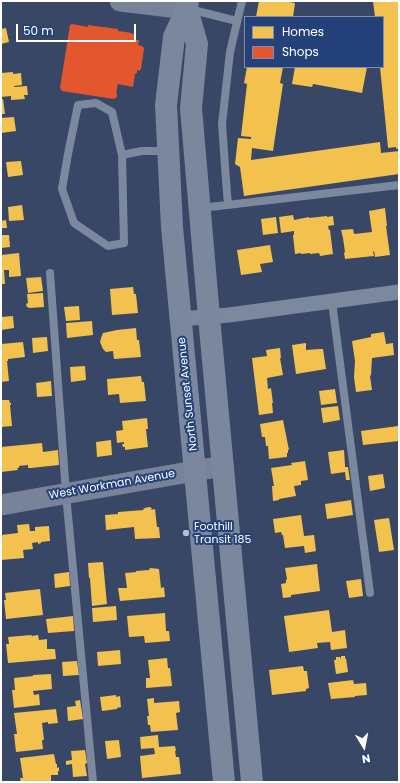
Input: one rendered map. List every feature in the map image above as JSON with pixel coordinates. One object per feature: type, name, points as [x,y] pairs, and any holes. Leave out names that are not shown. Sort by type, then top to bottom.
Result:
[{"type":"main road","name":"North Sunset Avenue","points":[[188,5],[174,38],[166,105],[168,150],[172,227],[180,319],[224,782]]},
{"type":"main road","points":[[188,5],[197,44],[191,108],[252,782]]},
{"type":"street","points":[[120,1],[188,5]]},
{"type":"street","points":[[180,319],[209,317],[332,302],[399,292]]},
{"type":"street","name":"West Workman Avenue","points":[[1,505],[223,466]]},
{"type":"lane","points":[[228,205],[222,124],[230,52],[242,1]]},
{"type":"lane","points":[[188,5],[237,21]]},
{"type":"lane","points":[[96,103],[112,112],[122,155],[124,243],[108,246],[74,222],[62,189],[78,105],[96,103]]},
{"type":"lane","points":[[122,155],[142,151],[168,150]]},
{"type":"lane","points":[[200,208],[399,185]]},
{"type":"lane","points":[[50,273],[66,494],[93,782]]},
{"type":"lane","points":[[332,302],[370,594]]},
{"type":"building: Homes","points":[[259,1],[284,1],[295,3],[293,16],[256,16]]},
{"type":"building: Homes","points":[[373,1],[399,1],[399,148],[396,149],[396,147],[388,148],[380,68],[384,68],[384,16],[375,16]]},
{"type":"building: Homes","points":[[6,28],[9,42],[1,44],[1,29]]},
{"type":"building: Homes","points":[[247,68],[283,68],[280,83],[283,84],[273,151],[252,148],[251,160],[380,142],[381,153],[399,151],[399,174],[244,196],[240,167],[235,164],[238,138],[251,139],[251,137],[241,136],[247,84],[244,83]]},
{"type":"building: Homes","points":[[295,68],[367,68],[362,93],[313,84],[312,87],[292,84]]},
{"type":"building: Homes","points":[[13,72],[13,74],[21,73],[22,85],[14,87],[27,86],[28,95],[24,95],[25,99],[11,100],[11,96],[1,97],[1,73]]},
{"type":"building: Homes","points":[[1,99],[3,99],[5,114],[1,114]]},
{"type":"building: Homes","points":[[14,117],[16,131],[1,133],[1,118]]},
{"type":"building: Homes","points":[[21,161],[23,175],[8,177],[6,162]]},
{"type":"building: Homes","points":[[22,205],[24,220],[9,221],[8,207]]},
{"type":"building: Homes","points":[[385,208],[390,255],[375,257],[374,251],[374,256],[345,259],[341,230],[353,229],[354,234],[372,232],[369,211]]},
{"type":"building: Homes","points":[[293,215],[294,220],[309,217],[333,216],[334,225],[328,226],[330,230],[333,254],[320,256],[319,253],[295,254],[294,231],[281,233],[279,217]]},
{"type":"building: Homes","points":[[276,217],[278,233],[263,235],[261,219]]},
{"type":"building: Homes","points":[[6,220],[7,228],[1,228],[1,221]]},
{"type":"building: Homes","points":[[1,235],[9,235],[10,247],[1,248]]},
{"type":"building: Homes","points":[[270,245],[273,262],[260,264],[262,272],[241,275],[237,250]]},
{"type":"building: Homes","points":[[19,253],[21,276],[9,277],[9,270],[4,270],[5,284],[1,284],[1,255]]},
{"type":"building: Homes","points":[[41,277],[43,291],[28,293],[26,278]]},
{"type":"building: Homes","points":[[133,287],[134,294],[136,294],[138,313],[112,315],[110,289]]},
{"type":"building: Homes","points":[[43,293],[44,307],[27,307],[27,294]]},
{"type":"building: Homes","points":[[79,306],[80,320],[66,321],[64,307]]},
{"type":"building: Homes","points":[[13,316],[14,328],[1,330],[1,317]]},
{"type":"building: Homes","points":[[92,321],[93,335],[67,338],[66,323]]},
{"type":"building: Homes","points":[[136,328],[141,357],[114,359],[113,351],[106,352],[103,349],[100,342],[103,333]]},
{"type":"building: Homes","points":[[384,332],[386,344],[393,343],[394,355],[372,358],[370,376],[372,390],[356,392],[354,377],[355,361],[352,341],[371,337],[371,334]]},
{"type":"building: Homes","points":[[47,337],[48,351],[33,353],[32,338]]},
{"type":"building: Homes","points":[[23,342],[25,357],[8,359],[9,381],[1,382],[1,344]]},
{"type":"building: Homes","points":[[306,343],[306,350],[323,349],[326,369],[296,374],[292,345]]},
{"type":"building: Homes","points":[[280,348],[283,375],[267,378],[268,389],[271,388],[273,413],[259,415],[252,358],[267,356],[266,350]]},
{"type":"building: Homes","points":[[85,366],[86,380],[71,382],[70,367]]},
{"type":"building: Homes","points":[[141,376],[142,382],[144,382],[146,401],[120,403],[119,394],[108,395],[107,379]]},
{"type":"building: Homes","points":[[51,381],[52,396],[37,397],[36,383]]},
{"type":"building: Homes","points":[[335,389],[337,403],[321,405],[319,391]]},
{"type":"building: Homes","points":[[1,400],[9,400],[11,403],[12,426],[1,427]]},
{"type":"building: Homes","points":[[338,406],[340,420],[323,423],[321,408]]},
{"type":"building: Homes","points":[[147,418],[148,429],[146,429],[148,447],[125,450],[125,447],[123,447],[122,444],[124,444],[124,442],[117,443],[116,431],[123,430],[122,421]]},
{"type":"building: Homes","points":[[283,420],[289,450],[287,457],[269,459],[268,446],[266,446],[265,437],[262,437],[260,424]]},
{"type":"building: Homes","points":[[398,426],[399,441],[363,445],[361,431]]},
{"type":"building: Homes","points":[[111,440],[112,455],[97,457],[96,442]]},
{"type":"building: Homes","points":[[42,443],[43,452],[58,450],[59,465],[31,468],[28,468],[28,465],[19,466],[19,468],[17,468],[18,470],[1,472],[1,447]]},
{"type":"building: Homes","points":[[344,450],[345,467],[348,467],[350,480],[346,480],[345,472],[331,474],[328,452]]},
{"type":"building: Homes","points":[[305,461],[308,480],[301,481],[301,485],[294,486],[296,496],[273,501],[272,486],[274,486],[271,468],[292,465],[291,463]]},
{"type":"building: Homes","points":[[383,474],[385,488],[370,491],[368,476]]},
{"type":"building: Homes","points":[[351,500],[353,515],[327,519],[325,504]]},
{"type":"building: Homes","points":[[149,507],[152,508],[151,510],[155,509],[160,538],[135,539],[134,527],[106,530],[105,515],[118,514],[118,512],[144,510],[143,509]]},
{"type":"building: Homes","points":[[301,515],[304,536],[314,535],[316,551],[305,553],[304,546],[285,548],[283,535],[281,532],[275,533],[273,519]]},
{"type":"building: Homes","points":[[389,518],[394,550],[379,552],[374,520]]},
{"type":"building: Homes","points":[[29,524],[30,531],[35,531],[35,527],[49,526],[50,541],[41,542],[38,544],[38,542],[32,543],[33,549],[23,550],[24,558],[1,560],[1,535],[18,533],[17,525]]},
{"type":"building: Homes","points":[[103,562],[107,604],[92,606],[88,563]]},
{"type":"building: Homes","points":[[317,564],[320,591],[291,595],[291,597],[283,598],[281,584],[286,583],[287,579],[285,568]]},
{"type":"building: Homes","points":[[150,568],[159,569],[161,588],[164,587],[165,597],[120,601],[118,588],[127,588],[125,573],[149,570]]},
{"type":"building: Homes","points":[[69,572],[70,586],[55,588],[54,574]]},
{"type":"building: Homes","points":[[361,579],[363,596],[349,598],[346,581]]},
{"type":"building: Homes","points":[[40,589],[43,615],[6,619],[4,600],[6,600],[5,593]]},
{"type":"building: Homes","points":[[116,606],[117,620],[93,622],[92,608]]},
{"type":"building: Homes","points":[[329,610],[332,632],[345,630],[347,648],[331,650],[330,642],[317,643],[318,648],[289,652],[284,616]]},
{"type":"building: Homes","points":[[165,613],[166,631],[169,631],[170,641],[145,643],[144,636],[129,637],[127,616]]},
{"type":"building: Homes","points":[[73,616],[74,631],[48,633],[46,619]]},
{"type":"building: Homes","points":[[38,635],[39,640],[47,639],[47,649],[55,649],[56,659],[8,663],[6,644],[9,644],[8,637]]},
{"type":"building: Homes","points":[[120,650],[121,664],[98,666],[97,652]]},
{"type":"building: Homes","points":[[341,656],[345,656],[345,659],[346,658],[348,672],[336,674],[334,660],[336,660],[336,657],[340,657],[341,659]]},
{"type":"building: Homes","points":[[167,658],[172,686],[146,688],[146,678],[150,678],[148,660]]},
{"type":"building: Homes","points":[[77,661],[79,675],[63,676],[62,662]]},
{"type":"building: Homes","points":[[303,666],[304,671],[307,671],[309,688],[306,689],[306,691],[272,695],[269,670]]},
{"type":"building: Homes","points":[[51,674],[52,689],[33,691],[34,695],[39,694],[40,705],[14,708],[12,690],[15,690],[14,678]]},
{"type":"building: Homes","points":[[353,680],[354,684],[366,683],[367,695],[331,699],[328,683]]},
{"type":"building: Homes","points":[[116,695],[116,697],[120,696],[121,707],[102,711],[100,697]]},
{"type":"building: Homes","points":[[154,698],[154,703],[179,701],[180,712],[176,713],[178,730],[151,732],[150,725],[148,725],[147,716],[149,716],[147,699]]},
{"type":"building: Homes","points":[[80,700],[83,719],[68,721],[67,707],[76,706],[75,701]]},
{"type":"building: Homes","points":[[56,709],[58,723],[42,723],[44,740],[42,740],[43,749],[16,752],[14,734],[17,734],[14,713]]},
{"type":"building: Homes","points":[[158,735],[159,747],[175,746],[176,757],[179,757],[181,774],[142,778],[140,756],[155,754],[154,748],[141,749],[140,737]]},
{"type":"building: Homes","points":[[119,740],[121,757],[107,759],[105,741]]},
{"type":"building: Homes","points":[[85,750],[87,776],[73,777],[72,764],[66,765],[66,761],[72,760],[71,751]]},
{"type":"building: Homes","points":[[54,754],[59,771],[58,775],[51,775],[51,782],[21,782],[20,778],[23,778],[20,758]]},
{"type":"building: Shops","points":[[72,24],[88,27],[88,25],[118,29],[118,31],[132,33],[134,35],[134,40],[139,40],[138,45],[144,48],[141,69],[139,71],[137,70],[137,73],[135,74],[133,87],[118,84],[116,93],[117,97],[114,99],[62,91],[60,88],[70,25]]},
{"type":"place","name":"Foothill Transit 185","points":[[186,533]]}]
